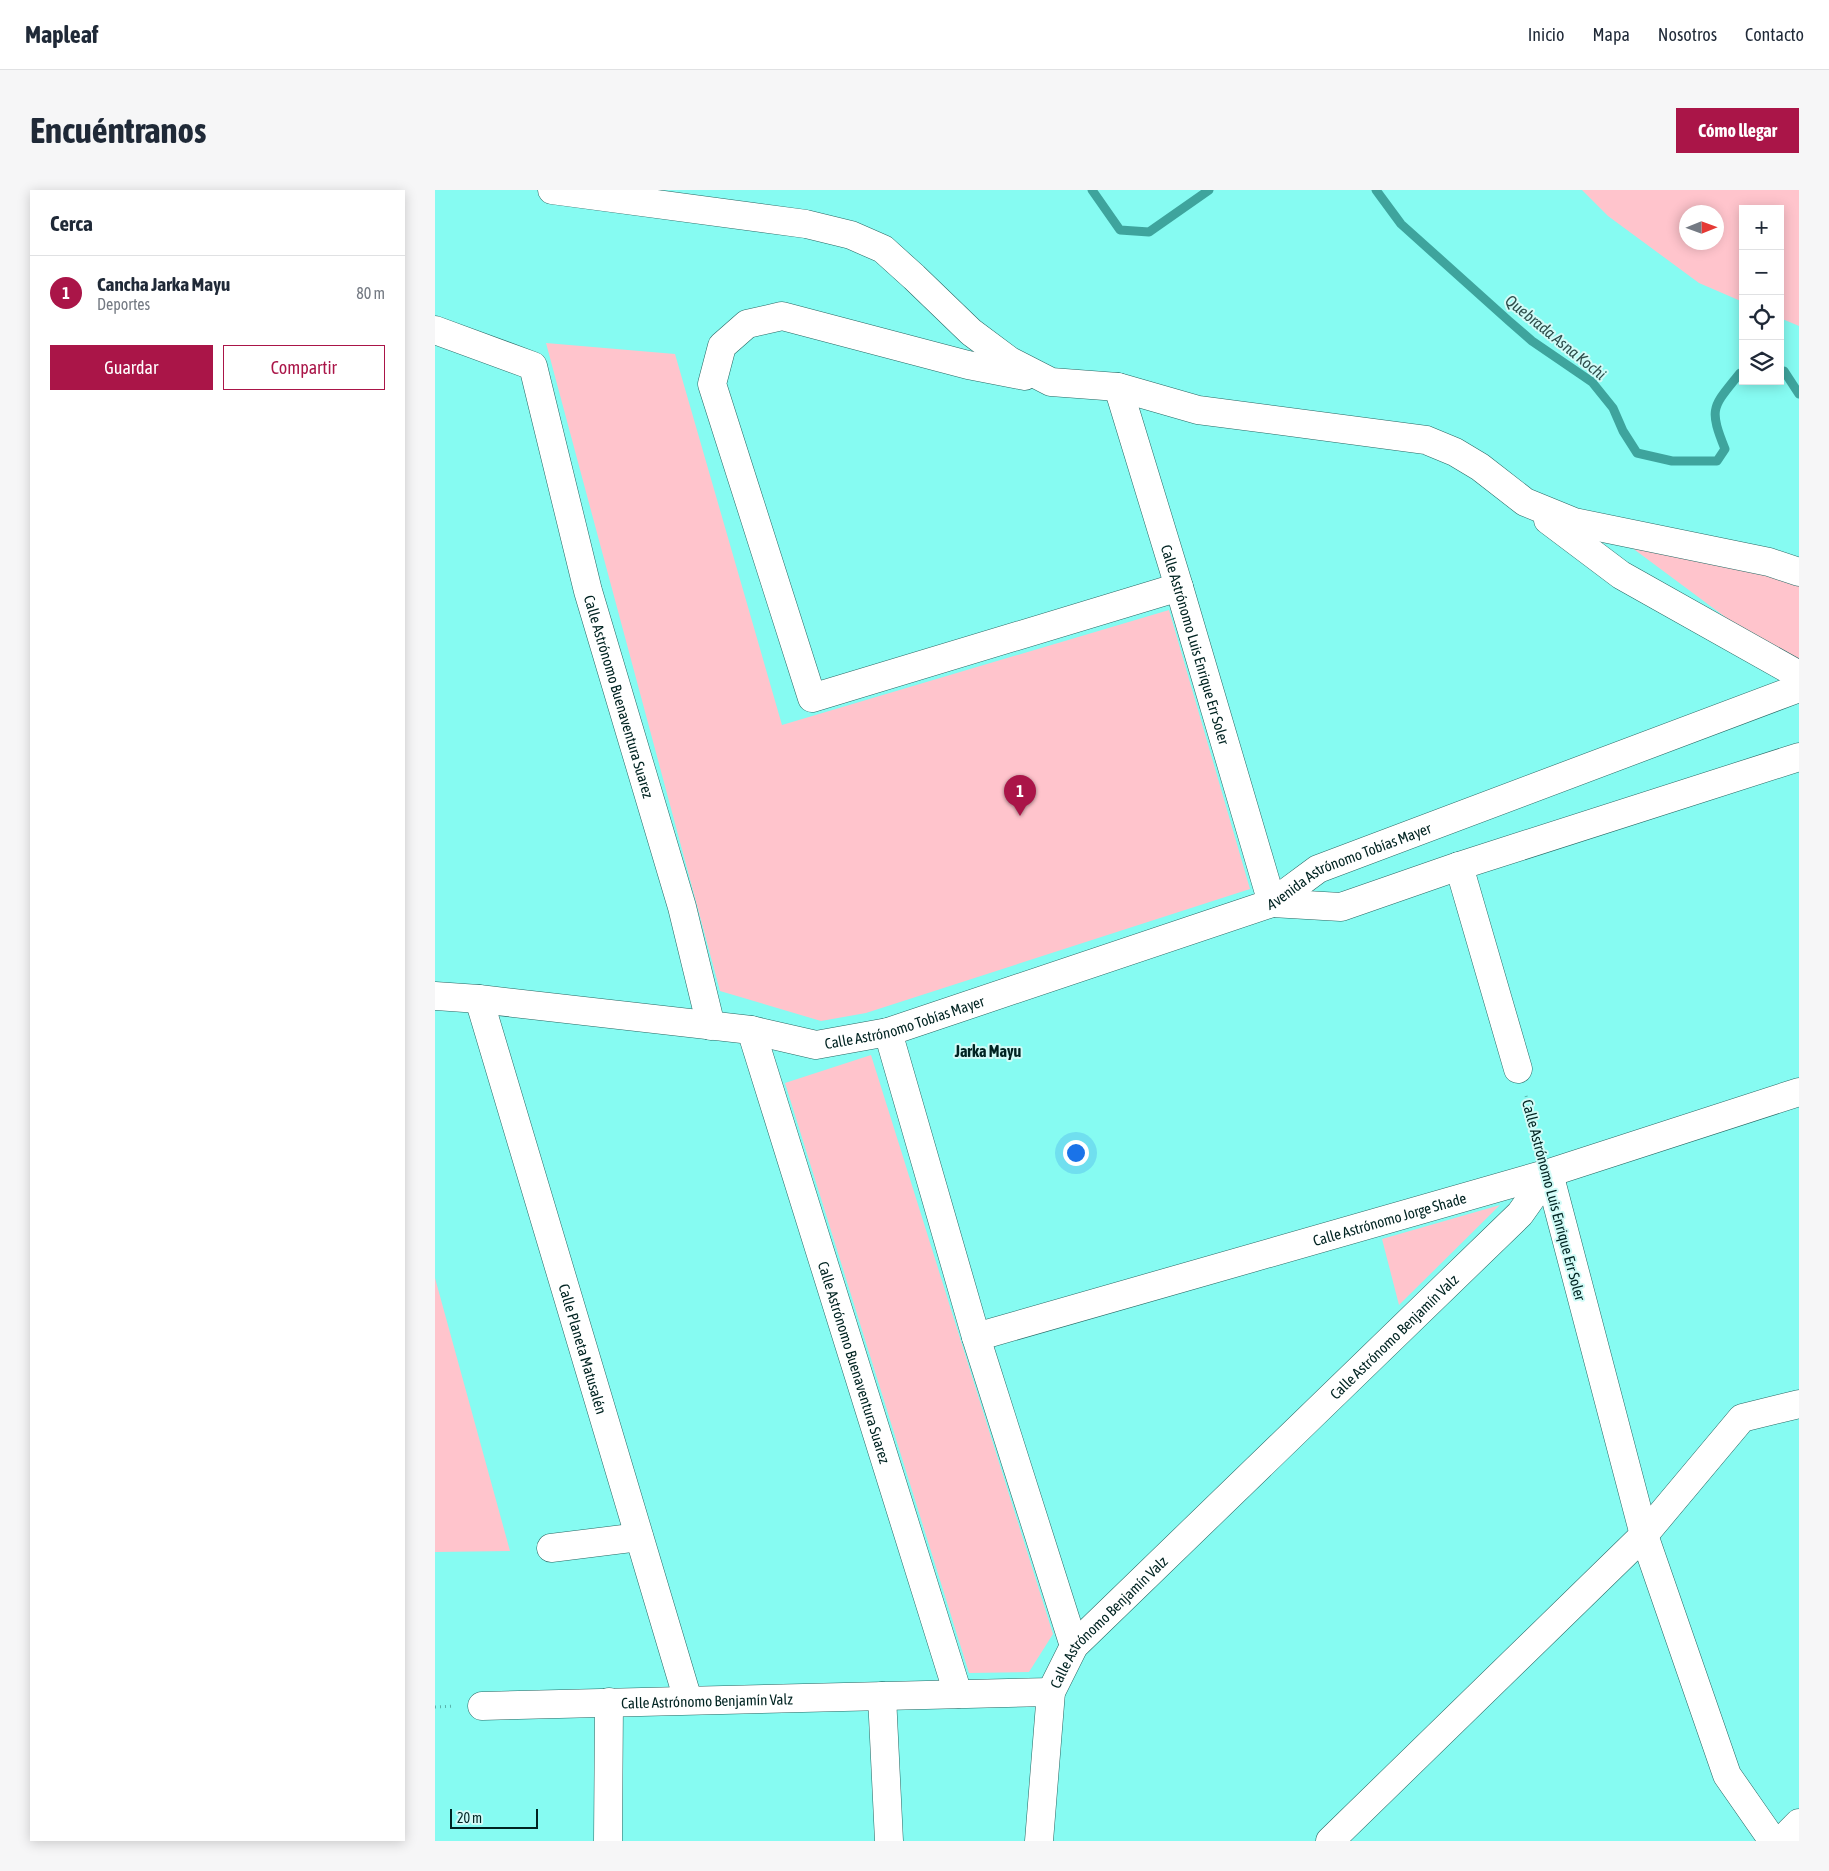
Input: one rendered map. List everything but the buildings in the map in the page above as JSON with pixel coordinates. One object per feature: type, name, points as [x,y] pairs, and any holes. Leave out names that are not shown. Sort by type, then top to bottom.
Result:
[{"type":"street","points":[[552,190],[806,224],[851,235],[883,249],[971,332],[1010,361],[1051,382]]},
{"type":"street","points":[[1179,587],[812,698],[712,384],[722,346],[747,324],[782,316],[968,365],[1051,382],[1118,387],[1197,410],[1426,440],[1455,452],[1480,466],[1621,575],[1799,675]]},
{"type":"street","name":"Calle Astrónomo Buenaventura Suarez","points":[[435,330],[533,366],[588,591],[682,907],[711,1026]]},
{"type":"street","name":"Calle Astrónomo Luis Enrique Err Soler","points":[[1118,387],[1272,903]]},
{"type":"street","points":[[1525,502],[1574,522],[1769,562],[1799,572]]},
{"type":"street","name":"Avenida Astrónomo Tobías Mayer","points":[[1272,903],[1318,869],[1799,688]]},
{"type":"street","name":"Avenida Astrónomo Tobías Mayer","points":[[1272,903],[1341,907],[1459,866],[1799,757]]},
{"type":"street","points":[[1459,866],[1518,1069]]},
{"type":"street","name":"Calle Astrónomo Tobías Mayer","points":[[435,996],[479,999],[751,1030],[816,1045],[888,1032],[1272,903]]},
{"type":"street","name":"Calle Planeta Matusalén","points":[[479,999],[688,1700]]},
{"type":"street","name":"Calle Astrónomo Buenaventura Suarez","points":[[751,1030],[958,1694]]},
{"type":"street","points":[[888,1032],[976,1337],[1073,1646]]},
{"type":"street","name":"Calle Astrónomo Jorge Shade","points":[[976,1337],[1549,1173],[1799,1092]]},
{"type":"street","name":"Calle Astrónomo Luis Enrique Err Soler","points":[[1549,1173],[1644,1535],[1727,1775],[1773,1841]]},
{"type":"street","name":"Calle Astrónomo Benjamín Valz","points":[[482,1706],[1051,1692],[1073,1646],[1520,1214],[1549,1173]]},
{"type":"street","points":[[1330,1841],[1644,1535],[1743,1418],[1799,1404]]},
{"type":"street","points":[[551,1548],[639,1537]]},
{"type":"street","points":[[1039,1841],[1051,1692]]},
{"type":"street","points":[[882,1696],[889,1841]]},
{"type":"street","points":[[609,1702],[609,1841]]},
{"type":"street","points":[[1781,1841],[1799,1823]]},
{"type":"path","name":"Calle Astrónomo Luis Enrique Err Soler","points":[[1518,1069],[1549,1173]]},
{"type":"shaded area","points":[[1582,190],[1799,190],[1799,326],[1784,320],[1784,205],[1739,205],[1739,300],[1699,283],[1608,216]]},
{"type":"shaded area","points":[[546,343],[675,354],[782,725],[1169,610],[1250,889],[866,1013],[821,1021],[720,991]]},
{"type":"shaded area","points":[[1600,524],[1799,584],[1799,672]]},
{"type":"shaded area","points":[[871,1055],[1053,1634],[1029,1672],[969,1673],[785,1083]]},
{"type":"shaded area","points":[[1500,1205],[1399,1305],[1382,1239]]},
{"type":"shaded area","points":[[435,1278],[510,1551],[435,1552]]},
{"type":"waterway","name":"Quebrada Asna Kochi","points":[[1092,190],[1120,230],[1149,232],[1209,190]]},
{"type":"waterway","name":"Quebrada Asna Kochi","points":[[1376,190],[1401,224],[1509,321],[1532,341],[1592,382],[1613,408],[1623,431],[1637,453],[1672,461],[1717,461],[1725,449],[1716,424],[1716,408],[1724,393],[1739,374]]},
{"type":"waterway","name":"Quebrada Asna Kochi","points":[[1784,371],[1799,394]]},
{"type":"place","name":"Cancha Jarka Mayu","points":[[1020,816]]},
{"type":"district","name":"Jarka Mayu","points":[[988,1051]]}]
